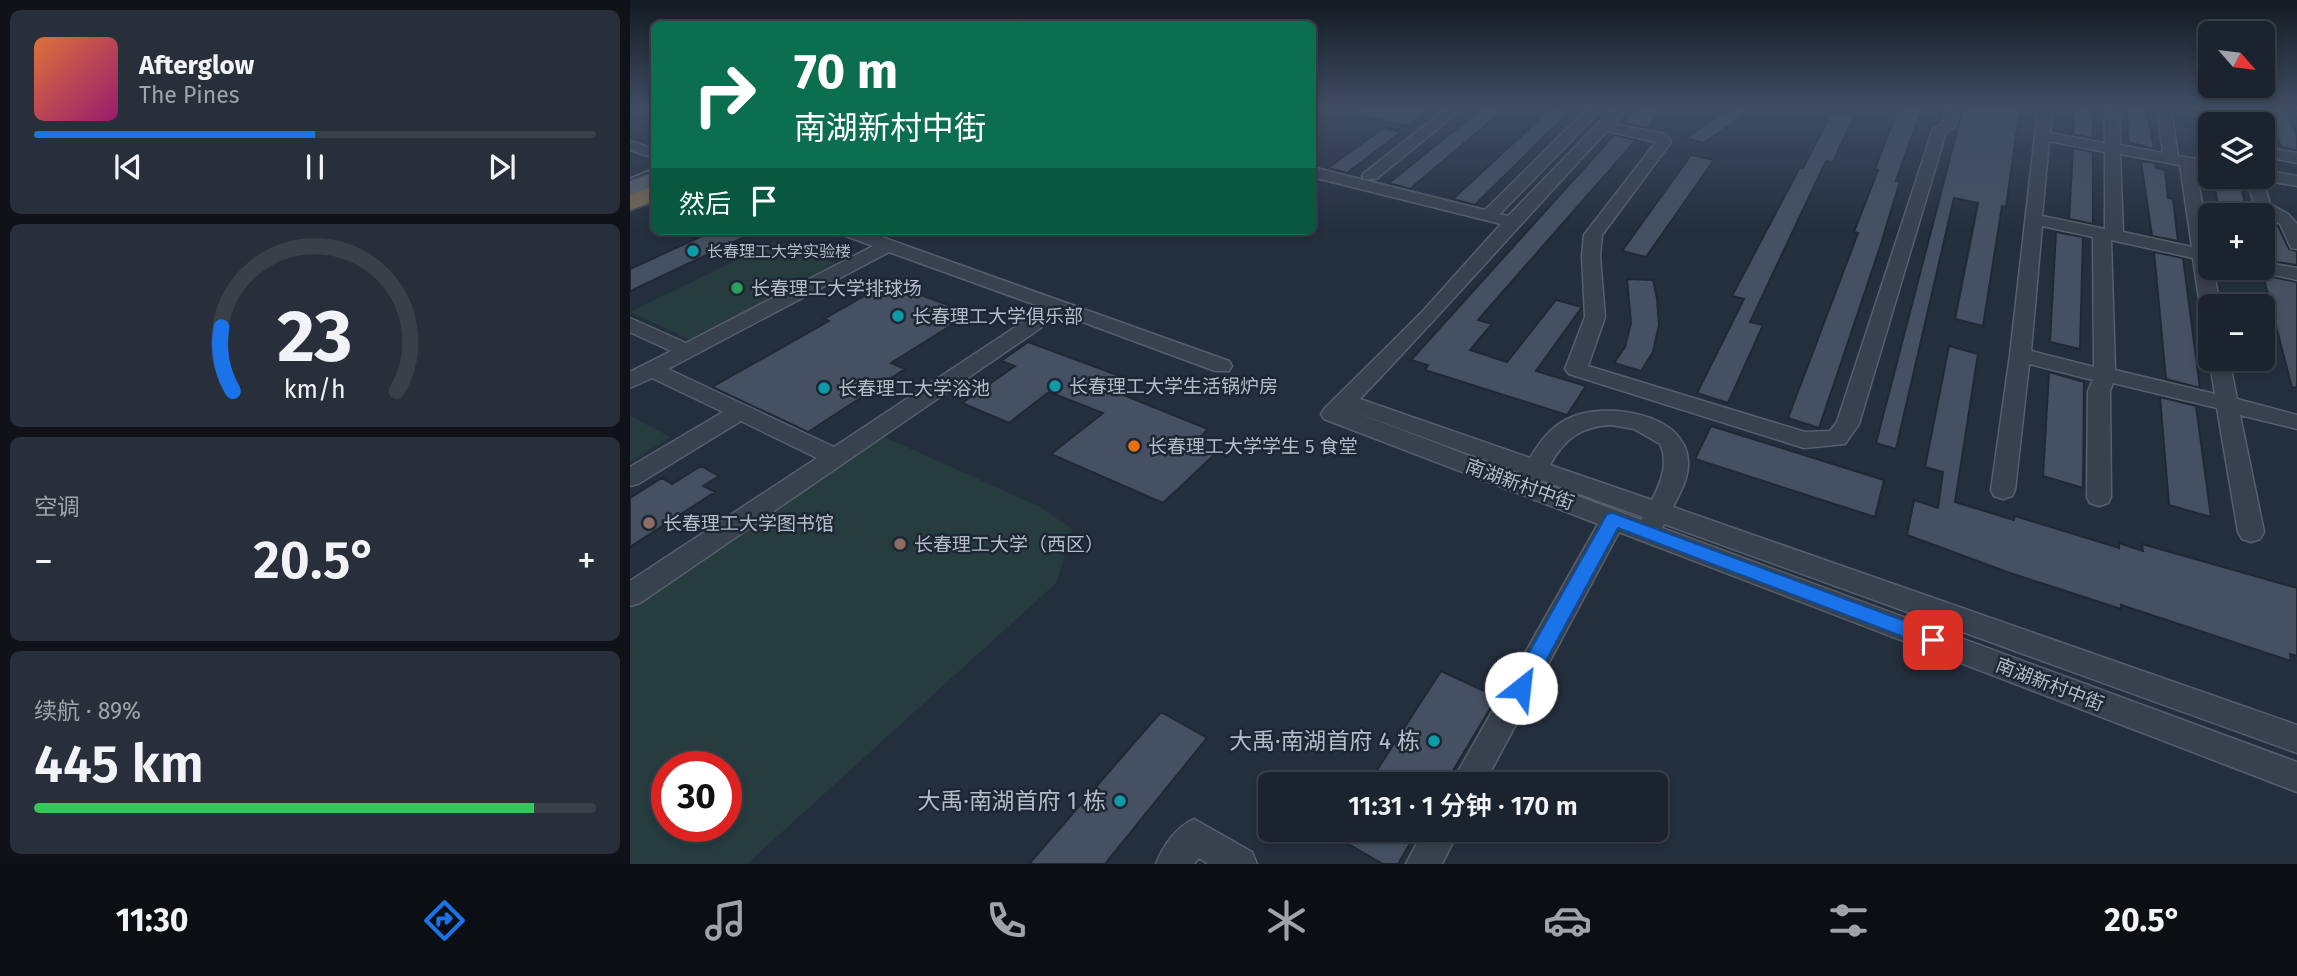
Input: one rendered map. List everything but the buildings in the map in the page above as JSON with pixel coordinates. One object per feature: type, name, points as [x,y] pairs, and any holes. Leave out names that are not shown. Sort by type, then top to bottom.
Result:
[{"type":"highway","points":[[630,191],[651,183]]},
{"type":"highway","points":[[630,204],[651,195]]},
{"type":"main road","points":[[630,167],[651,157]]},
{"type":"street","points":[[1370,176],[1405,148]]},
{"type":"street","points":[[1489,216],[1563,148]]},
{"type":"street","points":[[1316,173],[1512,222],[1572,148]]},
{"type":"street","points":[[1659,148],[1593,235],[1589,250],[1595,320],[1576,369],[1804,440],[1837,439],[1848,424],[1934,148]]},
{"type":"street","points":[[2003,490],[2021,355],[2042,148]]},
{"type":"street","points":[[2109,148],[2198,164]]},
{"type":"street","points":[[2176,148],[2198,227]]},
{"type":"street","points":[[2099,497],[2099,391],[2105,375],[2113,149]]},
{"type":"street","points":[[2275,154],[2297,158]]},
{"type":"street","points":[[2275,177],[2297,181]]},
{"type":"street","points":[[2258,189],[2263,207],[2285,218],[2292,226],[2297,244]]},
{"type":"street","points":[[2034,219],[2198,253]]},
{"type":"street","name":"南湖新村中街","points":[[1512,222],[1429,316],[1338,407],[1652,522],[2297,777]]},
{"type":"street","points":[[860,235],[1222,366]]},
{"type":"street","points":[[630,381],[888,245]]},
{"type":"street","points":[[2275,269],[2297,274]]},
{"type":"street","points":[[630,595],[1059,307]]},
{"type":"street","points":[[630,324],[687,351]]},
{"type":"street","points":[[2021,355],[2297,422]]},
{"type":"street","points":[[652,370],[835,457]]},
{"type":"street","points":[[2221,371],[2250,532]]},
{"type":"street","points":[[1613,418],[1633,387]]},
{"type":"street","points":[[1658,430],[1675,401]]},
{"type":"street","points":[[630,478],[740,412]]},
{"type":"street","points":[[1531,477],[1554,440],[1571,425],[1595,417],[1613,418],[1658,430],[1670,439],[1678,461],[1674,478],[1652,522]]},
{"type":"street","name":"南湖新村中街","points":[[1531,477],[1613,519],[1652,522],[2297,739]]},
{"type":"street","points":[[1475,772],[1613,519]]},
{"type":"street","points":[[1173,864],[1194,836],[1240,864]]},
{"type":"street","points":[[1423,864],[1436,842]]},
{"type":"green space","name":"长春理工大学排球场","points":[[776,241],[839,265],[693,341],[630,312]]},
{"type":"green space","points":[[630,416],[671,437],[630,462]]},
{"type":"green space","points":[[882,436],[1040,507],[1073,530],[1056,583],[747,864],[630,864],[630,607]]},
{"type":"tram line","points":[[630,178],[651,169]]},
{"type":"place","name":"长春理工大学实验楼","points":[[693,251]]},
{"type":"place","name":"长春理工大学排球场","points":[[737,288]]},
{"type":"place","name":"长春理工大学俱乐部","points":[[898,316]]},
{"type":"place","name":"长春理工大学生活锅炉房","points":[[1055,386]]},
{"type":"place","name":"长春理工大学浴池","points":[[824,388]]},
{"type":"place","name":"长春理工大学学生 5 食堂","points":[[1134,446]]},
{"type":"place","name":"长春理工大学图书馆","points":[[649,523]]},
{"type":"place","name":"长春理工大学（西区）","points":[[900,544]]},
{"type":"place","name":"大禹·南湖首府 4 栋","points":[[1434,741]]},
{"type":"place","name":"大禹·南湖首府 1 栋","points":[[1120,801]]},
{"type":"route","points":[[1521,688],[1613,519],[1933,640]]}]
